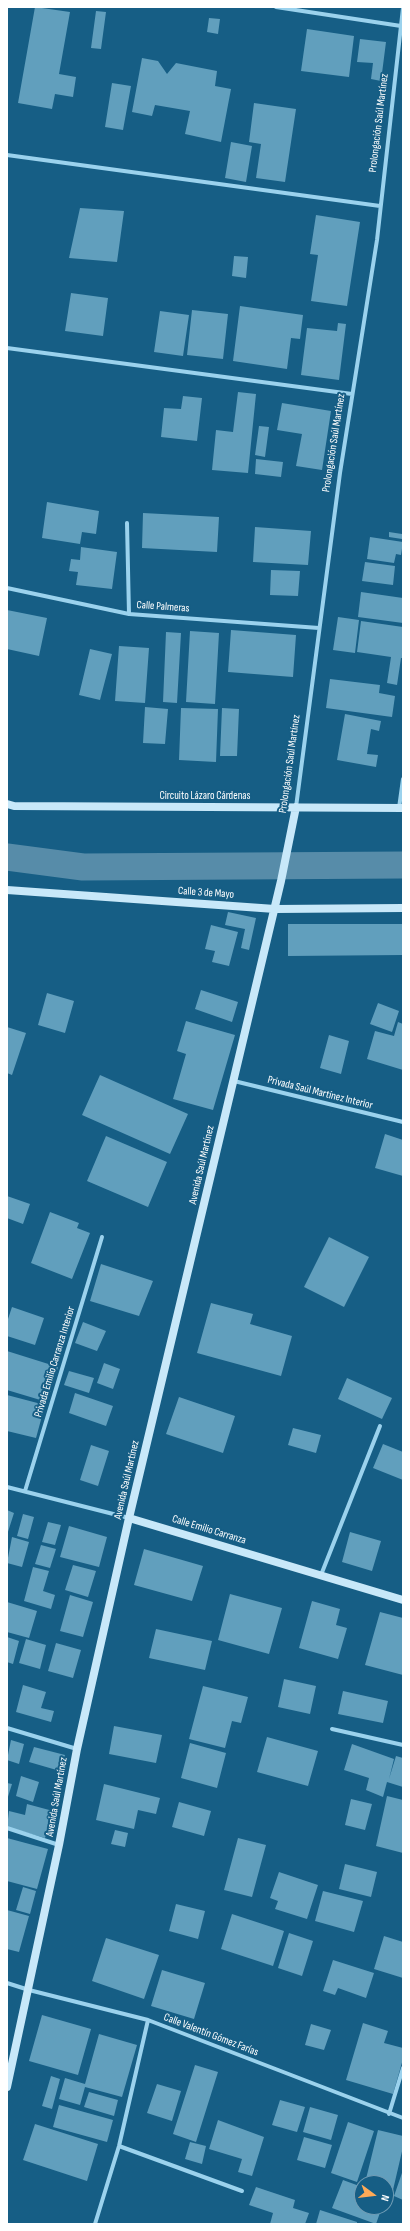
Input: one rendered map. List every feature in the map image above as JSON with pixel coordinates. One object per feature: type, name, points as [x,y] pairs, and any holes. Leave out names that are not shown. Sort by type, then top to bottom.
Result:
[{"type":"street","points":[[276,7],[401,26]]},
{"type":"street","name":"Prolongación Saúl Martínez","points":[[281,881],[296,807],[352,394],[380,206],[403,8]]},
{"type":"street","points":[[7,156],[380,206]]},
{"type":"street","points":[[7,348],[352,394]]},
{"type":"street","points":[[127,523],[129,614]]},
{"type":"street","name":"Calle Palmeras","points":[[7,588],[129,614],[320,628]]},
{"type":"street","points":[[401,808],[403,779]]},
{"type":"street","name":"Circuito Lázaro Cárdenas","points":[[7,804],[22,806],[401,808]]},
{"type":"street","name":"Avenida Saúl Martínez","points":[[7,2086],[29,1990],[77,1749],[129,1518],[281,881]]},
{"type":"street","name":"Calle 3 de Mayo","points":[[7,890],[274,908],[403,908]]},
{"type":"street","name":"Privada Saúl Martínez Interior","points":[[234,1081],[403,1122]]},
{"type":"street","name":"Privada Emilio Carranza Interior","points":[[25,1491],[102,1237]]},
{"type":"street","points":[[321,1575],[380,1426]]},
{"type":"street","name":"Calle Emilio Carranza","points":[[7,1487],[129,1518],[403,1600]]},
{"type":"street","points":[[7,1728],[77,1749]]},
{"type":"street","points":[[332,1729],[403,1744]]},
{"type":"street","points":[[7,1828],[59,1845]]},
{"type":"street","name":"Calle Valentín Gómez Farías","points":[[7,1983],[148,2020],[389,2114],[403,2118]]},
{"type":"street","points":[[95,2224],[119,2146],[148,2020]]},
{"type":"street","points":[[389,2114],[403,2068]]},
{"type":"street","points":[[119,2146],[242,2191]]},
{"type":"building","points":[[35,7],[70,12],[59,74],[76,77],[73,97],[55,94],[52,109],[18,103]]},
{"type":"building","points":[[96,11],[106,12],[101,49],[91,48]]},
{"type":"building","points":[[209,18],[220,19],[218,34],[207,32]]},
{"type":"building","points":[[307,29],[354,36],[349,77],[301,71]]},
{"type":"building","points":[[360,39],[386,42],[381,81],[371,79],[373,63],[357,62]]},
{"type":"building","points":[[142,58],[158,61],[167,74],[176,63],[217,71],[215,86],[231,89],[221,142],[185,134],[190,111],[155,105],[152,116],[132,112]]},
{"type":"building","points":[[112,83],[131,86],[123,130],[105,127]]},
{"type":"building","points":[[254,103],[296,109],[285,182],[256,178],[261,144],[249,142]]},
{"type":"building","points":[[231,142],[252,146],[246,182],[225,178]]},
{"type":"building","points":[[80,208],[124,211],[117,262],[69,258]]},
{"type":"building","points":[[316,215],[360,222],[347,306],[311,301],[318,255],[310,254]]},
{"type":"building","points":[[234,256],[248,257],[246,278],[232,276]]},
{"type":"building","points":[[71,293],[108,298],[103,336],[65,331]]},
{"type":"building","points":[[240,306],[303,315],[300,339],[291,338],[287,369],[233,361]]},
{"type":"building","points":[[192,310],[228,314],[223,359],[187,355]]},
{"type":"building","points":[[160,311],[189,315],[183,356],[154,352]]},
{"type":"building","points":[[338,323],[346,324],[339,380],[301,375],[307,328],[337,331]]},
{"type":"building","points":[[238,392],[256,394],[248,473],[212,470],[216,430],[233,432]]},
{"type":"building","points":[[183,396],[202,398],[197,441],[161,437],[164,408],[181,409]]},
{"type":"building","points":[[282,403],[331,411],[322,470],[296,466],[302,434],[277,430]]},
{"type":"building","points":[[259,426],[269,427],[265,457],[255,455]]},
{"type":"building","points":[[256,459],[283,462],[281,477],[255,474]]},
{"type":"building","points":[[47,502],[99,511],[96,534],[82,532],[80,544],[42,538]]},
{"type":"building","points":[[143,513],[219,517],[217,552],[142,548]]},
{"type":"building","points":[[255,527],[311,531],[308,565],[253,562]]},
{"type":"building","points":[[389,532],[402,534],[402,539],[389,537]]},
{"type":"building","points":[[370,537],[403,542],[401,555],[396,554],[394,563],[367,559]]},
{"type":"building","points":[[81,547],[117,552],[112,589],[76,585],[78,572],[69,571],[71,559],[80,560]]},
{"type":"building","points":[[365,562],[395,566],[393,585],[362,581]]},
{"type":"building","points":[[271,570],[300,571],[298,596],[270,595]]},
{"type":"building","points":[[361,592],[403,598],[403,623],[358,617]]},
{"type":"building","points":[[7,610],[47,618],[39,656],[7,649]]},
{"type":"building","points":[[338,617],[359,620],[355,653],[333,650]]},
{"type":"building","points":[[361,621],[403,627],[403,658],[401,658],[397,685],[387,683],[391,657],[357,652]]},
{"type":"building","points":[[231,630],[296,635],[293,677],[228,672]]},
{"type":"building","points":[[190,631],[219,633],[215,704],[186,702]]},
{"type":"building","points":[[166,632],[181,633],[177,703],[163,702]]},
{"type":"building","points":[[119,646],[149,648],[145,703],[115,701]]},
{"type":"building","points":[[90,649],[112,654],[100,700],[79,695]]},
{"type":"building","points":[[330,679],[380,685],[379,693],[395,696],[392,717],[326,708]]},
{"type":"building","points":[[145,707],[168,709],[165,744],[143,743]]},
{"type":"building","points":[[181,708],[218,709],[216,762],[179,760]]},
{"type":"building","points":[[222,708],[239,709],[237,756],[220,756]]},
{"type":"building","points":[[345,714],[381,721],[379,731],[371,729],[367,754],[378,755],[376,767],[337,760]]},
{"type":"building","points":[[228,912],[256,918],[249,950],[241,948],[245,929],[225,925]]},
{"type":"building","points":[[288,924],[403,924],[403,955],[288,956]]},
{"type":"building","points":[[211,925],[238,932],[229,966],[212,962],[215,951],[205,949]]},
{"type":"building","points":[[201,990],[238,1002],[232,1022],[195,1009]]},
{"type":"building","points":[[47,993],[74,1001],[65,1033],[38,1025]]},
{"type":"building","points":[[378,1003],[399,1011],[392,1032],[370,1024]]},
{"type":"building","points":[[186,1021],[235,1035],[213,1110],[173,1099],[186,1054],[177,1051]]},
{"type":"building","points":[[398,1022],[403,1024],[403,1070],[367,1059],[375,1031],[394,1036]]},
{"type":"building","points":[[7,1027],[26,1033],[12,1075],[7,1073]]},
{"type":"building","points":[[329,1035],[349,1041],[341,1074],[320,1068]]},
{"type":"building","points":[[100,1075],[188,1114],[170,1154],[82,1115]]},
{"type":"building","points":[[385,1134],[403,1140],[403,1176],[375,1168]]},
{"type":"building","points":[[106,1136],[167,1162],[148,1207],[87,1181]]},
{"type":"building","points":[[7,1196],[30,1204],[23,1224],[7,1218]]},
{"type":"building","points":[[50,1212],[79,1223],[77,1228],[90,1233],[72,1279],[31,1263]]},
{"type":"building","points":[[329,1237],[369,1257],[344,1307],[304,1287]]},
{"type":"building","points":[[101,1264],[153,1281],[139,1316],[90,1301]]},
{"type":"building","points":[[211,1303],[253,1314],[250,1324],[292,1336],[281,1376],[197,1353]]},
{"type":"building","points":[[12,1307],[44,1318],[35,1345],[7,1336],[7,1322]]},
{"type":"building","points":[[83,1322],[106,1331],[97,1351],[75,1343]]},
{"type":"building","points":[[7,1351],[58,1367],[47,1402],[7,1390]]},
{"type":"building","points":[[104,1363],[120,1369],[113,1389],[97,1383]]},
{"type":"building","points":[[69,1371],[94,1378],[89,1393],[64,1385]]},
{"type":"building","points":[[347,1378],[392,1398],[382,1419],[338,1399]]},
{"type":"building","points":[[75,1393],[113,1406],[106,1426],[69,1413]]},
{"type":"building","points":[[7,1395],[45,1405],[36,1438],[7,1431]]},
{"type":"building","points":[[179,1397],[235,1416],[223,1453],[166,1434]]},
{"type":"building","points":[[293,1428],[321,1435],[316,1453],[288,1445]]},
{"type":"building","points":[[383,1444],[403,1452],[403,1480],[373,1468]]},
{"type":"building","points":[[91,1445],[109,1451],[98,1486],[80,1480]]},
{"type":"building","points":[[7,1510],[14,1513],[7,1535]]},
{"type":"building","points":[[23,1514],[34,1517],[28,1539],[17,1536]]},
{"type":"building","points":[[48,1522],[61,1525],[55,1545],[42,1542]]},
{"type":"building","points":[[69,1526],[107,1537],[99,1567],[60,1557]]},
{"type":"building","points":[[350,1532],[381,1541],[372,1571],[342,1562]]},
{"type":"building","points":[[12,1537],[29,1542],[22,1567],[7,1563]]},
{"type":"building","points":[[41,1545],[56,1549],[50,1568],[35,1564]]},
{"type":"building","points":[[144,1549],[203,1566],[192,1601],[134,1585]]},
{"type":"building","points":[[73,1565],[96,1571],[88,1597],[65,1590]]},
{"type":"building","points":[[33,1567],[49,1571],[43,1591],[55,1595],[51,1609],[24,1601]]},
{"type":"building","points":[[230,1594],[282,1608],[269,1654],[218,1640]]},
{"type":"building","points":[[70,1595],[93,1602],[83,1637],[60,1631]]},
{"type":"building","points":[[312,1601],[340,1609],[336,1625],[347,1628],[338,1659],[299,1648]]},
{"type":"building","points":[[7,1602],[37,1611],[29,1638],[7,1632]]},
{"type":"building","points":[[380,1612],[403,1618],[403,1675],[365,1665]]},
{"type":"building","points":[[156,1629],[212,1641],[205,1670],[149,1658]]},
{"type":"building","points":[[7,1637],[19,1641],[13,1664],[7,1662]]},
{"type":"building","points":[[26,1639],[46,1645],[40,1669],[19,1663]]},
{"type":"building","points":[[56,1643],[81,1650],[73,1678],[48,1671]]},
{"type":"building","points":[[284,1679],[316,1686],[310,1714],[278,1707]]},
{"type":"building","points":[[23,1685],[46,1692],[41,1708],[54,1711],[51,1722],[16,1712]]},
{"type":"building","points":[[203,1686],[248,1697],[241,1723],[232,1721],[225,1748],[189,1739]]},
{"type":"building","points":[[343,1691],[388,1701],[383,1723],[338,1714]]},
{"type":"building","points":[[114,1726],[162,1735],[156,1763],[109,1754]]},
{"type":"building","points":[[267,1737],[318,1751],[308,1786],[257,1772]]},
{"type":"building","points":[[11,1740],[24,1744],[19,1764],[7,1760]]},
{"type":"building","points":[[190,1743],[226,1753],[217,1788],[181,1778]]},
{"type":"building","points":[[352,1744],[394,1759],[389,1779],[396,1756],[403,1758],[403,1787],[387,1782],[383,1797],[366,1790],[369,1778],[344,1770]]},
{"type":"building","points":[[34,1747],[65,1755],[60,1771],[29,1762]]},
{"type":"building","points":[[21,1776],[39,1782],[33,1802],[16,1796]]},
{"type":"building","points":[[7,1783],[12,1784],[7,1800]]},
{"type":"building","points":[[104,1784],[160,1798],[156,1814],[138,1810],[134,1829],[96,1820]]},
{"type":"building","points":[[387,1796],[403,1800],[403,1853],[376,1846]]},
{"type":"building","points":[[351,1799],[372,1804],[365,1830],[345,1825]]},
{"type":"building","points":[[179,1802],[211,1811],[204,1836],[172,1827]]},
{"type":"building","points":[[27,1804],[53,1811],[45,1838],[7,1827],[9,1811],[25,1815]]},
{"type":"building","points":[[115,1830],[128,1833],[125,1847],[111,1844]]},
{"type":"building","points":[[7,1838],[48,1849],[37,1889],[7,1881]]},
{"type":"building","points":[[238,1838],[266,1845],[252,1897],[224,1890]]},
{"type":"building","points":[[345,1864],[377,1872],[371,1897],[339,1889]]},
{"type":"building","points":[[279,1872],[318,1885],[307,1919],[275,1909],[278,1901],[270,1898]]},
{"type":"building","points":[[23,1887],[36,1891],[30,1914],[16,1910]]},
{"type":"building","points":[[323,1891],[363,1901],[354,1932],[315,1921]]},
{"type":"building","points":[[176,1904],[205,1911],[198,1939],[169,1931]]},
{"type":"building","points":[[7,1910],[29,1916],[19,1952],[7,1949]]},
{"type":"building","points":[[232,1914],[284,1931],[273,1966],[221,1949]]},
{"type":"building","points":[[289,1933],[313,1941],[302,1976],[278,1968]]},
{"type":"building","points":[[384,1936],[403,1942],[403,1978],[374,1969]]},
{"type":"building","points":[[106,1938],[159,1955],[144,1999],[92,1981]]},
{"type":"building","points":[[333,1960],[374,1973],[366,1998],[338,1988],[335,1995],[323,1991]]},
{"type":"building","points":[[162,1970],[205,1983],[194,2019],[151,2006]]},
{"type":"building","points":[[42,2015],[91,2029],[78,2075],[29,2061]]},
{"type":"building","points":[[363,2023],[388,2031],[384,2043],[403,2048],[403,2059],[393,2094],[346,2080]]},
{"type":"building","points":[[311,2024],[331,2030],[324,2050],[305,2045]]},
{"type":"building","points":[[99,2034],[137,2045],[122,2097],[85,2087],[80,2105],[59,2099],[65,2078],[85,2084]]},
{"type":"building","points":[[195,2065],[218,2072],[196,2142],[173,2134]]},
{"type":"building","points":[[51,2076],[60,2079],[52,2109],[42,2106]]},
{"type":"building","points":[[157,2084],[181,2091],[172,2121],[147,2113]]},
{"type":"building","points":[[89,2092],[118,2100],[114,2116],[84,2107]]},
{"type":"building","points":[[280,2100],[305,2107],[297,2132],[272,2125]]},
{"type":"building","points":[[59,2105],[113,2120],[107,2142],[53,2127]]},
{"type":"building","points":[[310,2107],[338,2115],[331,2140],[303,2132]]},
{"type":"building","points":[[218,2120],[264,2137],[252,2176],[238,2172],[242,2159],[209,2149]]},
{"type":"building","points":[[348,2122],[374,2131],[359,2175],[354,2175],[354,2181],[331,2173]]},
{"type":"building","points":[[35,2124],[98,2144],[87,2181],[23,2160]]},
{"type":"building","points":[[378,2130],[403,2136],[403,2147],[394,2186],[394,2175],[367,2175]]},
{"type":"building","points":[[304,2137],[332,2145],[325,2168],[297,2160]]},
{"type":"building","points":[[190,2142],[206,2146],[202,2164],[185,2159]]},
{"type":"building","points":[[403,2170],[403,2200],[394,2196]]},
{"type":"building","points":[[343,2180],[354,2184],[354,2215],[379,2215],[376,2224],[332,2208]]},
{"type":"building","points":[[256,2187],[295,2200],[293,2208],[309,2213],[305,2224],[270,2224],[273,2213],[249,2205]]},
{"type":"building","points":[[320,2210],[357,2222],[357,2224],[316,2224]]},
{"type":"waterway","points":[[7,857],[83,867],[403,865]]}]
